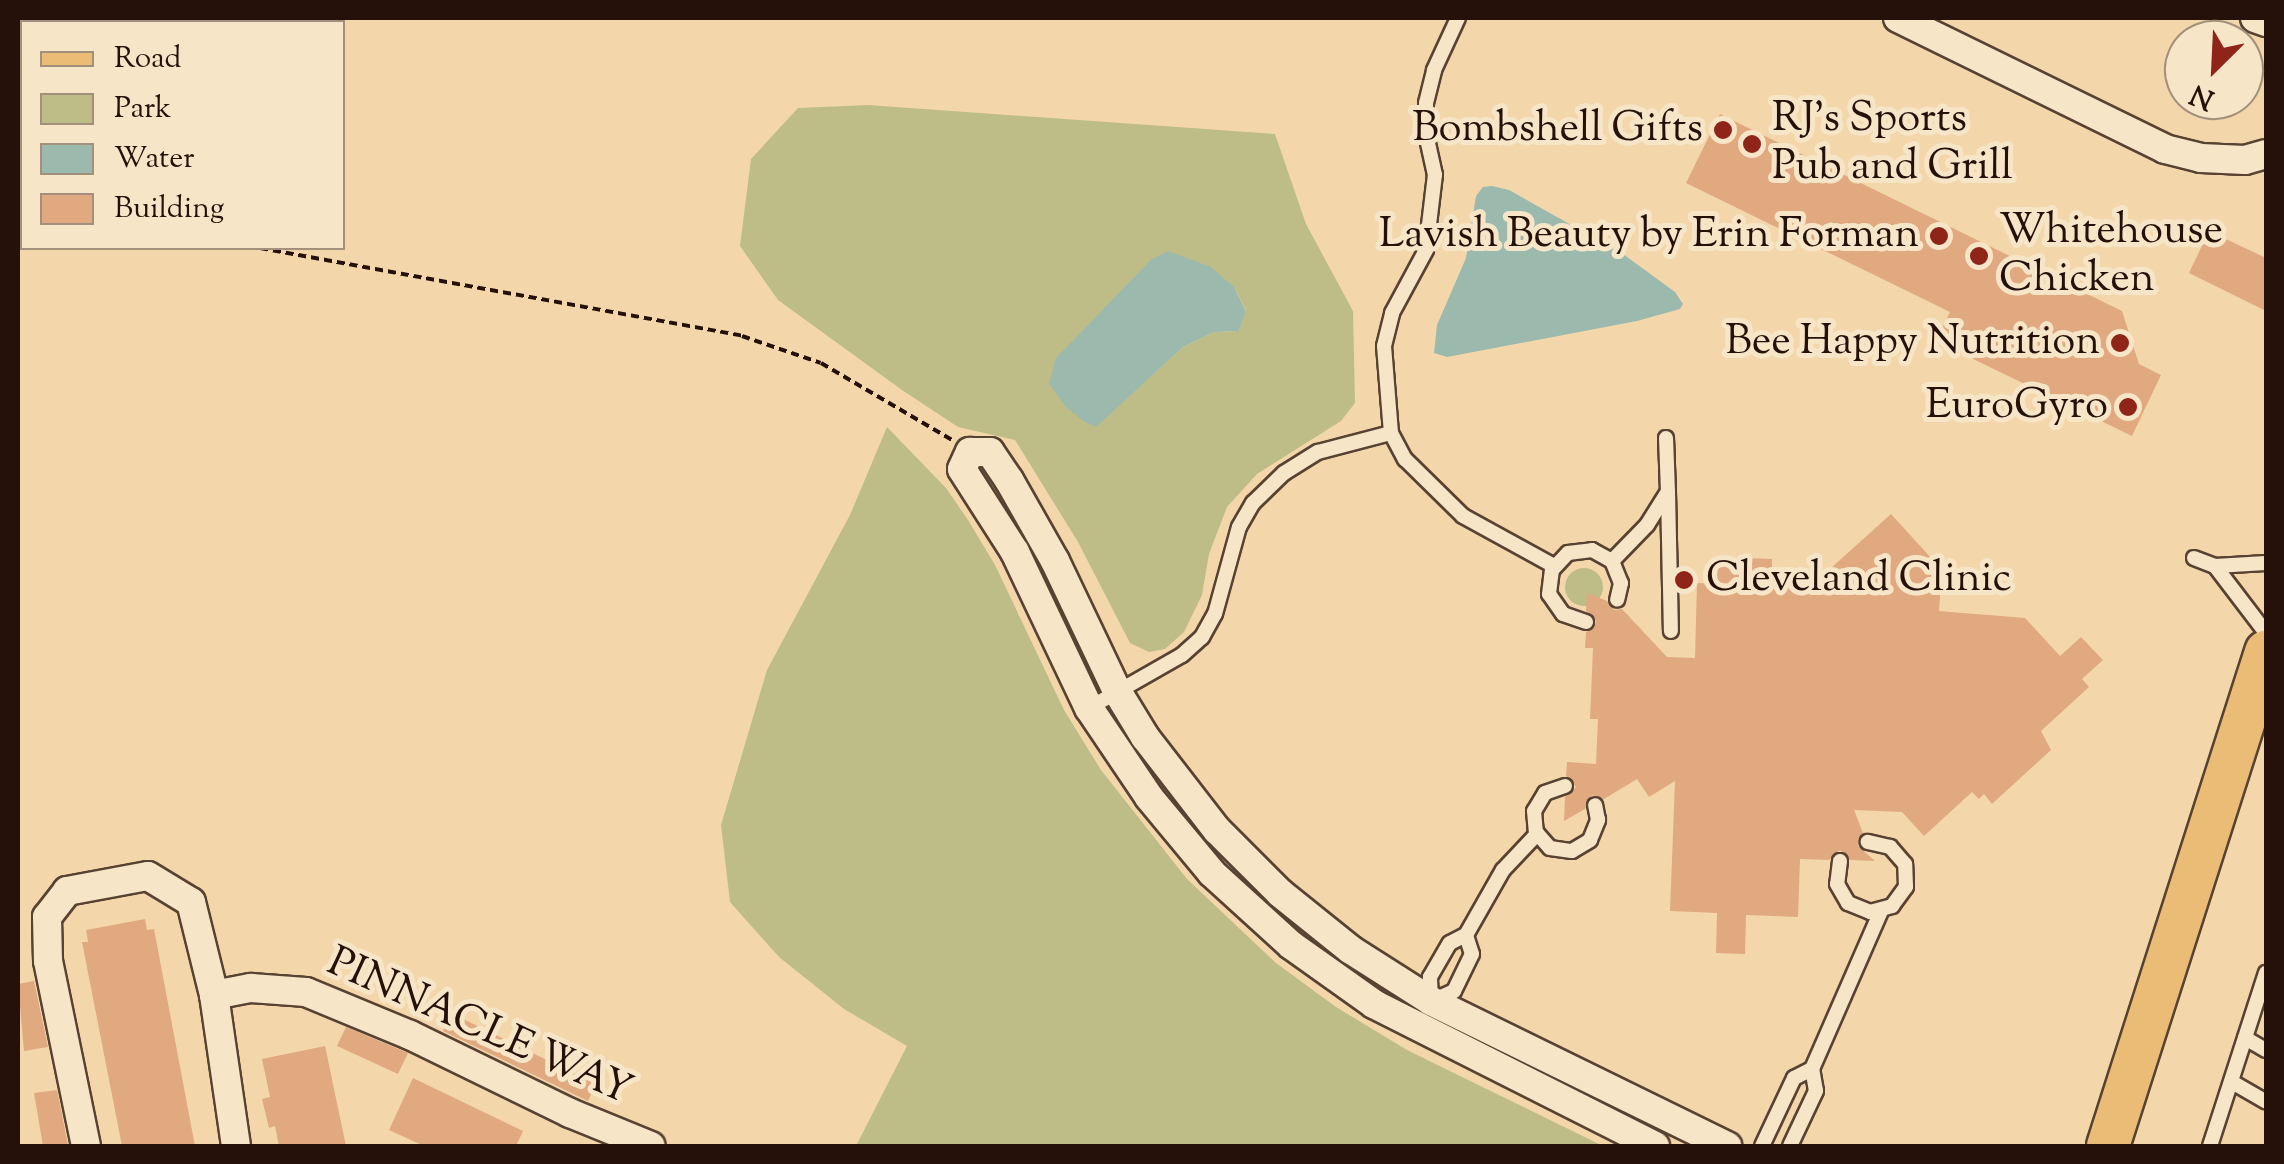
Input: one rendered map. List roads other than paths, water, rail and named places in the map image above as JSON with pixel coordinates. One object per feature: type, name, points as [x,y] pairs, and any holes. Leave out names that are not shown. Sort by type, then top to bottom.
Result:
[{"type":"main road","points":[[2108,1146],[2266,652]]},
{"type":"street","points":[[1898,18],[2165,150],[2259,163]]},
{"type":"street","points":[[2256,18],[2266,22]]},
{"type":"street","points":[[1656,1146],[1418,1030],[1331,976],[1231,892],[1149,797],[1089,708],[1015,552],[962,469],[970,452],[990,452],[1055,560],[1117,692],[1186,793],[1261,875],[1351,950],[1431,1001],[1727,1146]]},
{"type":"street","points":[[86,1146],[48,961],[47,917],[66,891],[148,876],[191,902],[214,995],[236,1146]]},
{"type":"street","name":"PINNACLE WAY","points":[[214,995],[251,988],[306,992],[410,1035],[570,1113],[651,1146]]},
{"type":"lane","points":[[1458,18],[1434,70],[1426,103],[1426,134],[1434,175],[1426,250],[1392,313],[1384,346],[1390,434],[1405,458],[1463,516],[1554,566]]},
{"type":"lane","points":[[1089,708],[1182,655],[1202,637],[1215,614],[1240,527],[1254,503],[1284,473],[1318,452],[1390,434]]},
{"type":"lane","points":[[1666,438],[1672,631]]},
{"type":"lane","points":[[1612,561],[1647,525],[1668,492]]},
{"type":"lane","points":[[1586,622],[1574,620],[1554,606],[1548,582],[1554,566],[1580,549],[1592,550],[1612,561],[1621,583],[1618,600]]},
{"type":"lane","points":[[2194,558],[2215,566],[2266,564]]},
{"type":"lane","points":[[2215,566],[2266,633]]},
{"type":"lane","points":[[1565,786],[1538,801],[1533,822],[1537,834],[1561,851],[1582,847],[1596,831],[1595,805]]},
{"type":"lane","points":[[1418,1030],[1431,1001],[1430,977],[1450,943],[1466,935],[1502,870],[1537,834]]},
{"type":"lane","points":[[1790,1146],[1816,1091],[1812,1068],[1882,911],[1900,898],[1907,876],[1905,864],[1890,846],[1868,842]]},
{"type":"lane","points":[[1840,861],[1836,872],[1841,894],[1858,909],[1882,911]]},
{"type":"lane","points":[[1431,1001],[1454,991],[1472,954],[1466,935]]},
{"type":"lane","points":[[2210,1146],[2266,973]]},
{"type":"lane","points":[[2244,1038],[2266,1050]]},
{"type":"lane","points":[[1762,1146],[1794,1078],[1812,1068]]},
{"type":"lane","points":[[2232,1082],[2266,1102]]},
{"type":"water","points":[[1483,187],[1509,190],[1623,254],[1675,292],[1683,304],[1680,309],[1637,321],[1447,357],[1434,353],[1437,325],[1466,258],[1476,196]]},
{"type":"water","points":[[1168,251],[1211,267],[1234,287],[1246,311],[1239,331],[1214,332],[1183,347],[1096,427],[1066,407],[1049,384],[1056,358],[1152,259]]},
{"type":"place","name":"Bombshell Gifts","points":[[1723,130]]},
{"type":"place","name":"RJ's Sports Pub and Grill","points":[[1752,144]]},
{"type":"place","name":"Lavish Beauty by Erin Forman","points":[[1939,236]]},
{"type":"place","name":"Whitehouse Chicken","points":[[1979,256]]},
{"type":"place","name":"Bee Happy Nutrition","points":[[2120,343]]},
{"type":"place","name":"EuroGyro","points":[[2128,407]]},
{"type":"place","name":"Cleveland Clinic","points":[[1684,580]]}]
